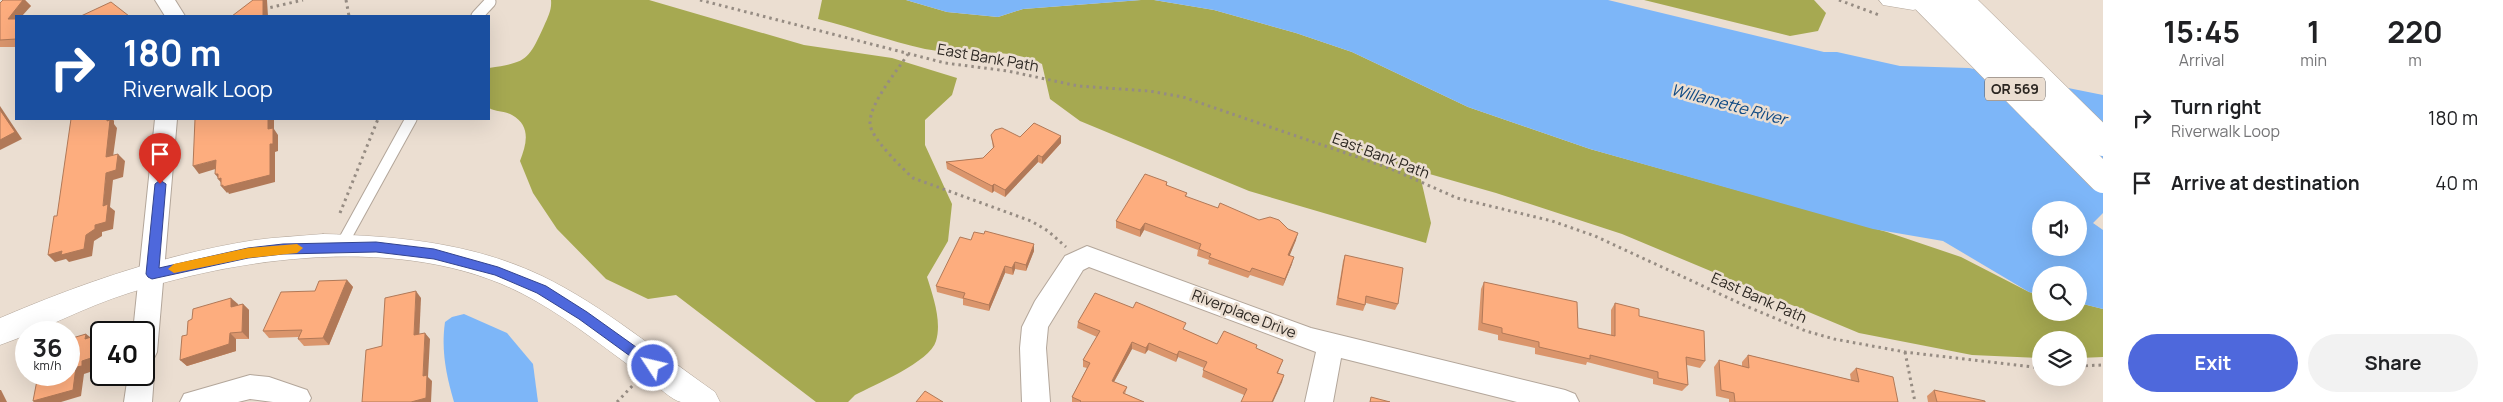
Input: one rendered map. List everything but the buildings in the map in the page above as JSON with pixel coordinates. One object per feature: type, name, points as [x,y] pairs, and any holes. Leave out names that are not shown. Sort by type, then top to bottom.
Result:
[{"type":"main road","points":[[1890,0],[1913,2],[1926,0]]},
{"type":"main road","name":"OR 569","points":[[1926,0],[2103,179]]},
{"type":"main road","name":"OR 569","points":[[1958,0],[2103,142]]},
{"type":"main road","points":[[0,332],[63,305],[152,274],[348,234],[376,247],[434,254],[469,262],[520,279],[570,307],[704,402]]},
{"type":"street","points":[[165,0],[174,15]]},
{"type":"street","points":[[147,321],[166,120]]},
{"type":"street","name":"Riverplace Drive","points":[[1079,258],[1091,257],[1289,332],[1565,402]]},
{"type":"street","points":[[1036,402],[1033,354],[1036,327],[1044,308],[1079,258]]},
{"type":"street","points":[[1319,402],[1331,344]]},
{"type":"street","points":[[138,402],[140,386]]},
{"type":"street","points":[[194,402],[250,387],[270,389],[297,398]]},
{"type":"lane","points":[[478,15],[490,2]]},
{"type":"lane","points":[[348,234],[410,120]]},
{"type":"path","points":[[256,11],[303,0]]},
{"type":"path","points":[[346,0],[349,15]]},
{"type":"path","name":"East Bank Path","points":[[700,0],[945,63],[1008,71],[1078,86],[1149,91],[1183,97],[1389,168],[1457,198],[1552,221],[1594,236],[1748,308],[1806,331],[1834,339],[1905,352],[2032,367]]},
{"type":"path","points":[[908,54],[879,97],[871,116],[870,125],[874,134],[902,169],[913,178],[1031,221],[1048,231],[1079,258]]},
{"type":"path","points":[[348,234],[342,222],[341,206],[378,120]]},
{"type":"path","points":[[1905,352],[1915,402]]},
{"type":"path","points":[[2087,366],[2103,365]]},
{"type":"shaded area","points":[[551,0],[649,0],[804,45],[892,58],[957,78],[952,95],[925,120],[925,145],[952,204],[948,241],[927,277],[936,309],[938,325],[936,341],[932,349],[913,365],[855,395],[848,402],[816,402],[676,295],[648,299],[606,279],[557,229],[533,193],[520,161],[526,141],[525,130],[522,124],[512,115],[490,108],[490,68],[511,64],[525,58],[539,38],[551,7]]},
{"type":"shaded area","points":[[822,0],[906,0],[947,12],[998,17],[1023,9],[1141,0],[1154,0],[1214,10],[1296,33],[1352,52],[1468,107],[1590,149],[1887,232],[1961,257],[2032,293],[2032,321],[2087,321],[2087,305],[2103,309],[2103,357],[2087,358],[2087,331],[2032,331],[2032,358],[1972,355],[1859,333],[1622,234],[1496,193],[1419,171],[1431,223],[1426,243],[1249,191],[1080,121],[1050,99],[1042,64],[1028,58],[999,53],[925,49],[818,19]]},
{"type":"shaded area","points":[[1644,0],[1814,0],[1826,13],[1818,31],[1790,36]]},
{"type":"water","points":[[906,0],[1141,0],[1023,9],[998,17],[947,12]]},
{"type":"water","name":"Willamette River","points":[[1154,0],[1608,0],[1824,52],[1837,52],[1900,66],[1969,68],[2103,95],[2103,213],[2093,223],[2103,230],[2103,309],[2087,305],[2087,266],[2032,266],[2032,293],[2029,292],[1943,241],[1873,229],[1590,149],[1468,107],[1352,52],[1296,33],[1214,10]]},
{"type":"water","points":[[464,314],[507,333],[533,364],[538,402],[454,402],[445,362],[445,322],[452,317]]},
{"type":"slow traffic","points":[[174,269],[248,253],[297,248]]},
{"type":"route","points":[[160,184],[152,274],[248,253],[283,249],[341,246],[376,247],[434,254],[498,271],[542,290],[583,316],[653,366]]}]
